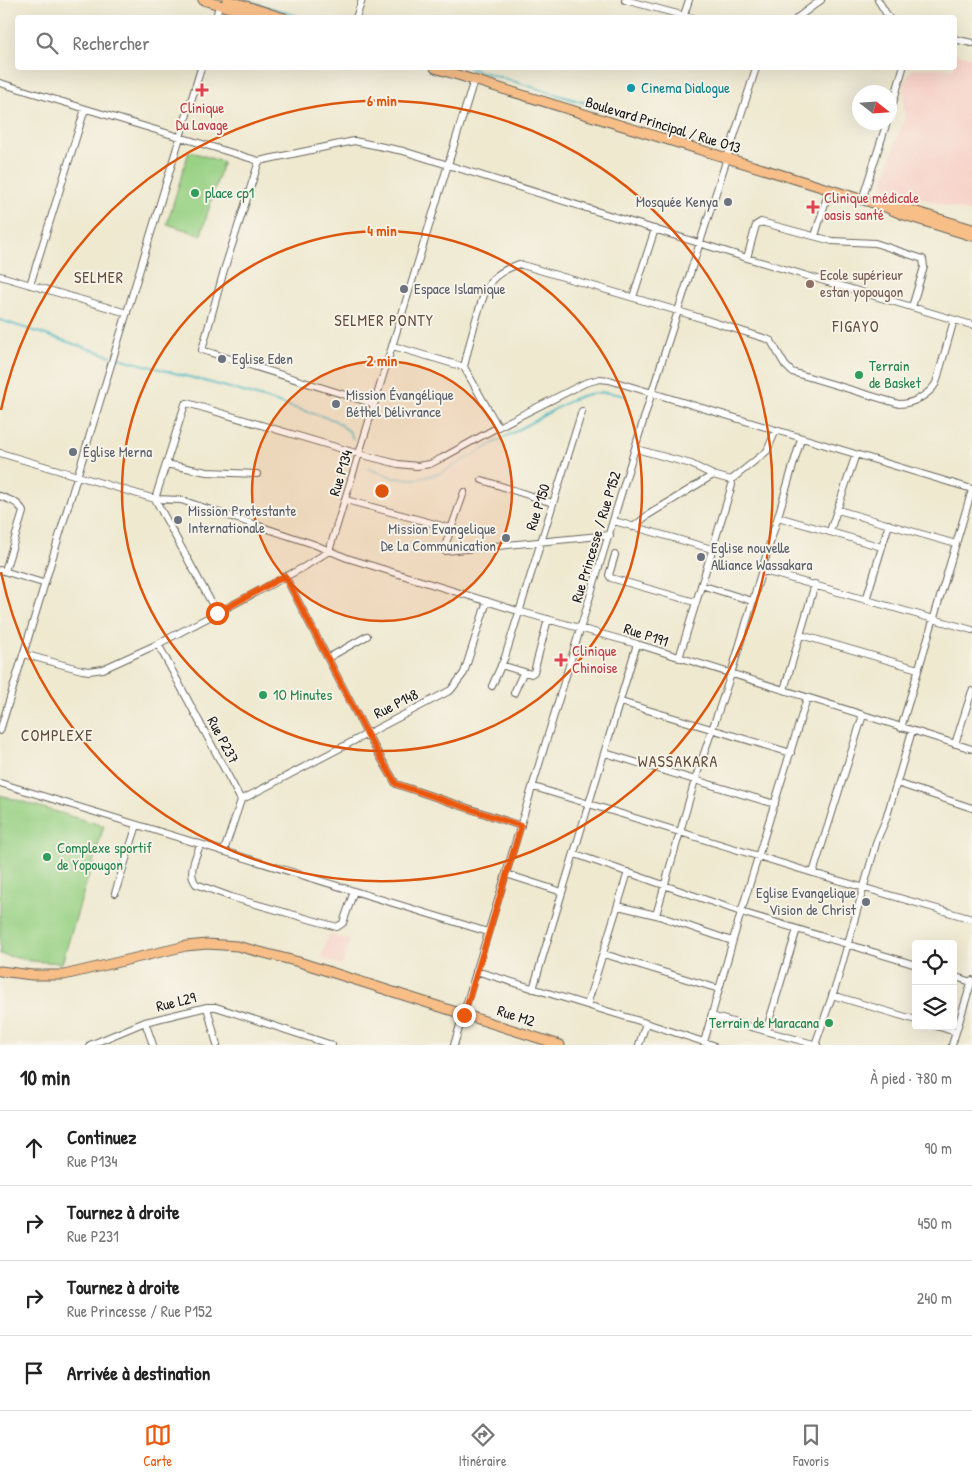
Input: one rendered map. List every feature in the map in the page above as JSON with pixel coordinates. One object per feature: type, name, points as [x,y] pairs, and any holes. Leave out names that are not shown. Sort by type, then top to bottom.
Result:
[{"type":"main road","points":[[203,0],[223,2],[273,15]]},
{"type":"main road","points":[[223,2],[256,15]]},
{"type":"main road","name":"Boulevard Principal / Rue O13","points":[[442,70],[883,206],[901,214],[972,236]]},
{"type":"main road","name":"Boulevard Principal / Rue O13","points":[[883,206],[904,208],[972,229]]},
{"type":"main road","name":"Rue M2","points":[[0,971],[32,975],[64,975],[186,946],[222,944],[277,955],[560,1045]]},
{"type":"street","points":[[357,15],[362,0]]},
{"type":"street","points":[[625,0],[684,15],[689,0]]},
{"type":"street","points":[[801,15],[821,0]]},
{"type":"street","points":[[878,0],[887,15]]},
{"type":"street","points":[[217,15],[223,2]]},
{"type":"street","points":[[957,41],[972,44]]},
{"type":"street","points":[[0,731],[43,583],[200,70]]},
{"type":"street","name":"Rue Princesse / Rue P152","points":[[454,1045],[534,787],[652,392],[755,70]]},
{"type":"street","points":[[897,89],[902,70]]},
{"type":"street","name":"Rue P134","points":[[329,551],[474,80]]},
{"type":"street","points":[[0,83],[259,161],[354,141],[403,151],[747,258],[972,325]]},
{"type":"street","points":[[30,285],[85,109]]},
{"type":"street","points":[[862,200],[884,130]]},
{"type":"street","points":[[259,161],[224,270],[202,350],[374,404]]},
{"type":"street","points":[[815,236],[829,190]]},
{"type":"street","points":[[747,258],[756,225],[761,222],[843,243],[875,243],[923,259],[924,267],[912,307]]},
{"type":"street","points":[[634,297],[654,229]]},
{"type":"street","points":[[464,367],[484,296],[491,282],[496,277],[519,264],[678,310],[767,339],[771,341],[785,365],[792,372],[899,404],[910,403],[932,390],[936,383],[954,320]]},
{"type":"street","points":[[0,276],[127,314]]},
{"type":"street","points":[[393,346],[464,367],[498,427]]},
{"type":"street","points":[[217,613],[155,499],[185,404],[187,403],[360,454],[398,464],[417,466],[430,464],[498,427],[592,380],[609,380],[972,490],[901,728]]},
{"type":"street","name":"Rue P150","points":[[492,686],[501,665],[582,411]]},
{"type":"street","points":[[731,480],[767,451],[776,430]]},
{"type":"street","points":[[656,916],[695,780],[730,674],[801,439]]},
{"type":"street","points":[[636,449],[691,464],[713,475],[731,480]]},
{"type":"street","name":"Rue P191","points":[[0,453],[155,499],[181,500],[329,551],[518,611],[638,644],[972,749]]},
{"type":"street","points":[[830,532],[856,454]]},
{"type":"street","points":[[166,464],[207,472],[257,474]]},
{"type":"street","points":[[633,526],[713,475]]},
{"type":"street","points":[[482,480],[553,503]]},
{"type":"street","points":[[679,658],[732,485],[731,480]]},
{"type":"street","points":[[464,492],[450,528],[445,551],[610,535]]},
{"type":"street","points":[[0,496],[17,503],[21,506],[23,512],[3,570],[43,583]]},
{"type":"street","points":[[346,500],[450,528]]},
{"type":"street","points":[[838,510],[956,544]]},
{"type":"street","points":[[778,517],[882,547]]},
{"type":"street","points":[[614,521],[712,550]]},
{"type":"street","points":[[866,600],[889,524]]},
{"type":"street","points":[[23,654],[89,671],[103,669],[158,644],[304,567],[329,551]]},
{"type":"street","points":[[616,555],[609,575],[611,578],[695,602]]},
{"type":"street","points":[[761,570],[972,630]]},
{"type":"street","points":[[285,576],[367,734],[396,784],[521,826]]},
{"type":"street","points":[[784,690],[815,584]]},
{"type":"street","points":[[701,585],[752,600]]},
{"type":"street","name":"Rue P148","points":[[241,800],[451,690],[464,673],[487,601]]},
{"type":"street","points":[[501,665],[523,673],[531,674],[534,672],[548,619]]},
{"type":"street","points":[[800,635],[918,669]]},
{"type":"street","points":[[328,658],[367,636]]},
{"type":"street","name":"Rue P237","points":[[158,644],[241,800]]},
{"type":"street","points":[[533,989],[638,644]]},
{"type":"street","points":[[514,693],[523,673]]},
{"type":"street","points":[[955,744],[972,691]]},
{"type":"street","points":[[704,1042],[732,941],[807,698]]},
{"type":"street","points":[[621,702],[791,752]]},
{"type":"street","points":[[813,873],[863,714]]},
{"type":"street","points":[[711,1016],[816,1045],[848,943],[877,840],[886,819],[912,731]]},
{"type":"street","points":[[605,753],[774,804]]},
{"type":"street","points":[[0,783],[488,932]]},
{"type":"street","points":[[897,783],[972,808]]},
{"type":"street","points":[[534,787],[972,920]]},
{"type":"street","points":[[224,851],[241,800]]},
{"type":"street","points":[[115,893],[137,825]]},
{"type":"street","points":[[200,845],[192,871],[192,879],[196,884],[234,898],[337,926],[343,923],[354,891]]},
{"type":"street","points":[[575,854],[741,912],[912,963]]},
{"type":"street","points":[[587,1005],[628,872]]},
{"type":"street","points":[[506,874],[562,892]]},
{"type":"street","points":[[618,906],[656,916],[732,941]]},
{"type":"street","points":[[766,1031],[797,929]]},
{"type":"street","points":[[604,954],[719,989]]},
{"type":"street","points":[[476,971],[713,1045]]},
{"type":"street","points":[[952,1045],[972,981],[957,977]]},
{"type":"street","points":[[832,995],[912,1019]]},
{"type":"street","points":[[207,1007],[217,1045]]},
{"type":"street","name":"Rue L29","points":[[90,1045],[145,1022],[207,1007],[216,1007],[328,1044]]},
{"type":"street","points":[[145,1022],[153,1045]]},
{"type":"street","points":[[639,1045],[646,1023]]},
{"type":"street","points":[[949,1030],[956,1032]]},
{"type":"shaded area","points":[[957,54],[972,58],[972,213],[882,187],[904,120],[903,84],[911,70],[957,70]]},
{"type":"shaded area","points":[[329,934],[350,940],[342,965],[321,958]]},
{"type":"green space","name":"place cp1","points":[[189,151],[223,162],[201,235],[167,224]]},
{"type":"green space","name":"Complexe sportif de Yopougon","points":[[0,795],[104,826],[62,963],[31,961],[0,954]]},
{"type":"waterway","points":[[246,0],[295,15]]},
{"type":"waterway","points":[[476,70],[651,123]]},
{"type":"waterway","points":[[0,320],[111,356]]},
{"type":"waterway","points":[[115,357],[230,388],[334,420],[349,431],[353,439]]},
{"type":"waterway","points":[[368,468],[394,478],[416,479],[441,473],[573,399],[587,394],[599,393],[626,396]]},
{"type":"place","name":"Cinema Dialogue","points":[[631,88]]},
{"type":"place","name":"Clinique Du Lavage","points":[[202,90]]},
{"type":"place","name":"place cp1","points":[[195,193]]},
{"type":"place","name":"Mosquée Kenya","points":[[728,202]]},
{"type":"place","name":"Clinique médicale oasis santé","points":[[813,207]]},
{"type":"place","name":"Ecole supérieur estan yopougon","points":[[810,284]]},
{"type":"place","name":"Espace Islamique","points":[[404,289]]},
{"type":"place","name":"Eglise Eden","points":[[222,359]]},
{"type":"place","name":"Terrain de Basket","points":[[859,375]]},
{"type":"place","name":"Mission Évangélique Béthel Délivrance","points":[[336,404]]},
{"type":"place","name":"Église Merna","points":[[73,452]]},
{"type":"place","name":"Mission Protestante Internationale","points":[[178,520]]},
{"type":"place","name":"Mission Evangelique De La Communication","points":[[506,538]]},
{"type":"place","name":"Eglise nouvelle Alliance Wassakara","points":[[701,557]]},
{"type":"place","name":"Clinique Chinoise","points":[[561,660]]},
{"type":"place","name":"1O Minutes","points":[[263,695]]},
{"type":"place","name":"Complexe sportif de Yopougon","points":[[47,857]]},
{"type":"place","name":"Eglise Evangelique Vision de Christ","points":[[866,902]]},
{"type":"place","name":"Terrain de Maracana","points":[[829,1023]]},
{"type":"district","name":"SELMER","points":[[99,277]]},
{"type":"district","name":"SELMER PONTY","points":[[384,320]]},
{"type":"district","name":"FIGAYO","points":[[856,326]]},
{"type":"district","name":"COMPLEXE","points":[[57,735]]},
{"type":"district","name":"WASSAKARA","points":[[678,761]]},
{"type":"route","points":[[217,613],[285,576],[367,734],[396,784],[521,826],[464,1015]]}]
